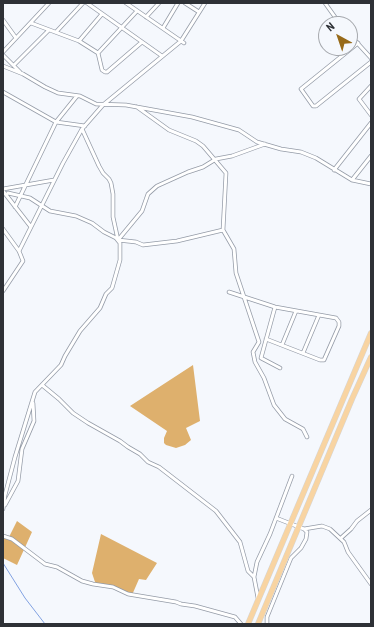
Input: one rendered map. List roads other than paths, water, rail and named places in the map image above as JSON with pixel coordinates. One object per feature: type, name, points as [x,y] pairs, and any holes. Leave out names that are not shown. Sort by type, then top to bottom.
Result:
[{"type":"highway","points":[[248,624],[371,333]]},
{"type":"highway","points":[[258,624],[302,528],[352,399],[371,357]]},
{"type":"street","points":[[23,74],[3,54],[49,3]]},
{"type":"street","points":[[56,32],[83,3]]},
{"type":"street","points":[[87,3],[162,56]]},
{"type":"street","points":[[126,3],[183,42]]},
{"type":"street","points":[[146,16],[159,3]]},
{"type":"street","points":[[163,28],[178,3]]},
{"type":"street","points":[[185,3],[199,12]]},
{"type":"street","points":[[19,251],[54,180],[85,126],[103,105],[162,56],[183,42],[205,3]]},
{"type":"street","points":[[325,3],[333,16]]},
{"type":"street","points":[[98,53],[137,11]]},
{"type":"street","points":[[79,41],[102,14]]},
{"type":"street","points":[[3,20],[16,38]]},
{"type":"street","points":[[31,23],[79,41],[98,53],[102,70],[105,72],[107,72],[142,42]]},
{"type":"street","points":[[14,65],[49,30]]},
{"type":"street","points":[[358,43],[371,58]]},
{"type":"street","points":[[342,56],[301,89],[313,106],[316,106],[371,62]]},
{"type":"street","points":[[3,66],[23,74],[58,93],[77,96],[96,104],[126,105],[211,122],[239,130],[251,139],[281,149],[301,152],[316,158],[352,180],[371,184]]},
{"type":"street","points":[[371,86],[359,99],[371,115]]},
{"type":"street","points":[[3,92],[56,122],[85,126]]},
{"type":"street","points":[[15,207],[56,122],[77,96]]},
{"type":"street","points":[[137,107],[169,130],[196,141],[203,146],[226,173],[223,230],[234,249],[236,273],[258,339],[253,352],[255,362],[264,378],[274,405],[285,419],[303,429],[307,437]]},
{"type":"street","points":[[334,170],[371,123]]},
{"type":"street","points":[[3,508],[15,457],[35,392],[61,365],[80,330],[100,308],[106,294],[112,288],[120,260],[120,243],[112,217],[113,194],[111,184],[99,166],[82,130]]},
{"type":"street","points":[[118,240],[139,216],[145,205],[148,194],[155,188],[188,172],[203,167],[214,160],[232,156],[264,144]]},
{"type":"street","points":[[352,180],[371,156]]},
{"type":"street","points":[[31,227],[3,190],[54,180]]},
{"type":"street","points":[[8,193],[33,199],[50,211],[58,214],[82,218],[118,240],[143,244],[176,241],[223,230]]},
{"type":"street","points":[[3,229],[19,251],[23,261],[3,291]]},
{"type":"street","points":[[229,292],[275,307],[336,318],[339,322],[339,326],[327,358],[324,360],[266,339]]},
{"type":"street","points":[[275,307],[260,358],[280,368]]},
{"type":"street","points":[[282,345],[296,311]]},
{"type":"street","points":[[303,353],[319,315]]},
{"type":"street","points":[[42,385],[73,413],[140,454],[148,462],[159,467],[216,511],[240,542],[248,571],[254,577]]},
{"type":"street","points":[[3,508],[18,481],[22,449],[34,421],[32,400]]},
{"type":"street","points":[[258,600],[254,577],[257,562],[292,476]]},
{"type":"street","points":[[341,538],[357,521],[371,510]]},
{"type":"street","points":[[267,624],[267,617],[291,558],[301,548],[306,539],[307,532],[302,528],[276,518]]},
{"type":"street","points":[[302,528],[322,526],[330,529],[344,542],[348,552],[371,584]]},
{"type":"street","points":[[3,536],[12,539],[45,564],[57,567],[82,581],[114,587],[128,594],[195,606],[235,617],[241,624]]},
{"type":"waterway","points":[[3,563],[25,598],[45,624]]}]
